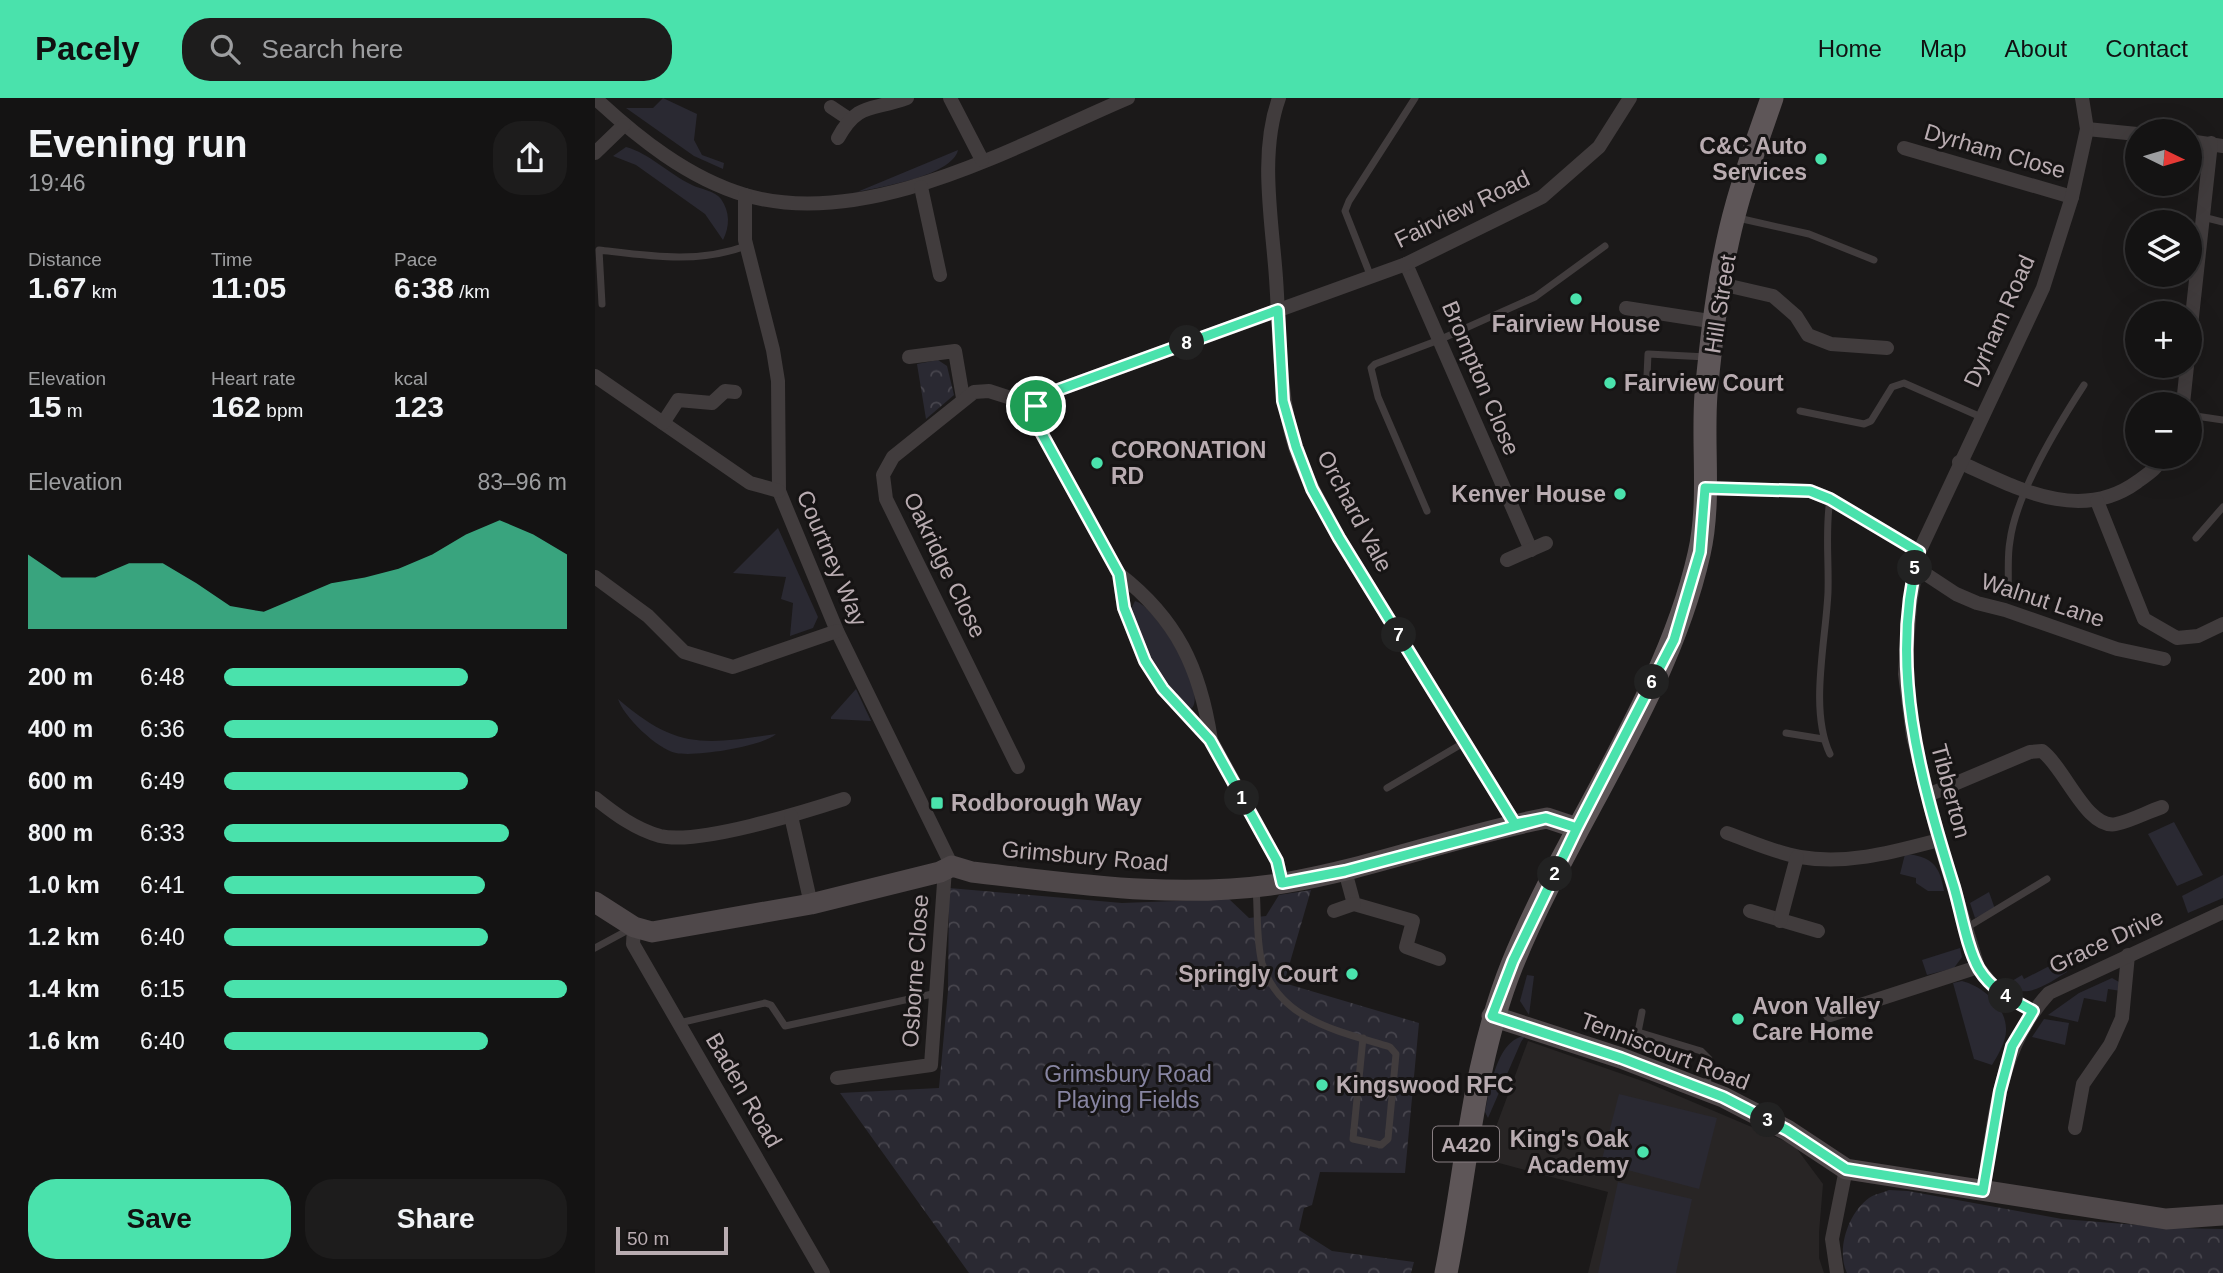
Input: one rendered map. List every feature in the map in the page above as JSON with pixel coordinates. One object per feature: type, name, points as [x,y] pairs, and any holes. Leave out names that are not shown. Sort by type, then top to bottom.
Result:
[{"type":"main road","name":"Hill Street","points":[[1492,1016],[1513,961],[1577,828],[1674,640],[1700,552],[1705,488],[1706,396],[1721,284],[1734,217],[1772,98]]},
{"type":"main road","name":"A420","points":[[1446,1273],[1479,1066],[1492,1016]]},
{"type":"street","points":[[595,98],[624,125],[675,162],[745,195],[817,205],[921,187],[1128,98]]},
{"type":"street","points":[[838,138],[849,119],[866,109],[907,98]]},
{"type":"street","points":[[950,98],[982,160]]},
{"type":"street","name":"Orchard Vale","points":[[1279,98],[1272,117],[1269,162],[1283,401],[1296,447],[1312,489],[1515,824]]},
{"type":"street","name":"Fairview Road","points":[[1036,406],[1047,394],[1406,264],[1542,197],[1599,147],[1630,98]]},
{"type":"street","name":"Dyrham Road","points":[[1917,560],[1959,462],[2043,288],[2072,197],[2087,129],[2082,98]]},
{"type":"street","points":[[831,107],[849,119]]},
{"type":"street","points":[[595,153],[624,125]]},
{"type":"street","points":[[2087,129],[2125,133]]},
{"type":"street","points":[[2194,301],[2203,217],[2217,145]]},
{"type":"street","name":"Dyrham Close","points":[[1904,148],[2072,197]]},
{"type":"street","points":[[921,187],[940,275]]},
{"type":"street","name":"Courtney Way","points":[[745,195],[746,246],[773,350],[778,381],[779,491],[837,631],[948,868]]},
{"type":"street","name":"Brompton Close","points":[[1406,264],[1531,550]]},
{"type":"street","points":[[1721,284],[1773,296],[1796,316],[1808,335],[1831,344],[1887,348]]},
{"type":"street","points":[[1626,308],[1716,322]]},
{"type":"street","points":[[909,357],[955,351],[963,398],[974,392],[989,391],[1036,406],[1036,423],[1119,574],[1124,608],[1145,661],[1163,689],[1210,740],[1277,861],[1282,883]]},
{"type":"street","points":[[595,376],[750,484],[779,491]]},
{"type":"street","points":[[663,423],[678,400],[712,404],[725,391],[734,392]]},
{"type":"street","name":"Oakridge Close","points":[[963,398],[893,457],[883,475],[886,499],[1018,766]]},
{"type":"street","points":[[1959,462],[2026,492],[2059,501],[2097,500],[2128,489],[2154,469]]},
{"type":"street","name":"Walnut Lane","points":[[1705,488],[1810,491],[1830,499],[1917,560],[1956,594],[2117,649],[2164,659]]},
{"type":"street","points":[[2097,500],[2144,619],[2176,638],[2198,636],[2223,624]]},
{"type":"street","points":[[1507,560],[1546,542]]},
{"type":"street","name":"Tibberton","points":[[1917,560],[1905,674],[1913,736],[1939,840],[1978,967],[1997,992],[2033,1011]]},
{"type":"street","points":[[1119,574],[1147,596],[1180,640],[1204,699],[1210,740]]},
{"type":"street","points":[[595,577],[647,616],[684,652],[733,667],[837,631]]},
{"type":"street","points":[[1928,795],[2029,752],[2042,751],[2055,761],[2094,819],[2105,825],[2118,824],[2162,807]]},
{"type":"street","points":[[595,798],[638,828],[674,838],[791,816],[844,799]]},
{"type":"street","points":[[791,816],[811,904]]},
{"type":"street","name":"Grimsbury Road","points":[[595,902],[634,927],[652,932],[811,904],[948,868],[1120,890],[1256,887],[1345,871],[1515,824],[1546,818],[1577,828]]},
{"type":"street","points":[[1727,833],[1797,857],[1833,860],[1874,857],[1939,840]]},
{"type":"street","points":[[1780,921],[1797,857]]},
{"type":"street","name":"Osborne Close","points":[[837,1078],[931,1065],[948,868]]},
{"type":"street","points":[[1345,871],[1354,904]]},
{"type":"street","points":[[1333,911],[1354,904],[1413,921],[1406,947],[1439,959]]},
{"type":"street","points":[[1751,911],[1818,931]]},
{"type":"street","name":"Grace Drive","points":[[1983,1191],[2000,1091],[2012,1046],[2033,1011],[2049,993],[2223,912]]},
{"type":"street","name":"Baden Road","points":[[634,927],[633,944],[823,1273]]},
{"type":"street","points":[[2075,1128],[2083,1084],[2110,1045],[2122,1018],[2128,955]]},
{"type":"street","points":[[1830,1014],[1978,967]]},
{"type":"street","name":"Tenniscourt Road","points":[[1492,1016],[1621,1058],[1705,1090],[1787,1130],[1846,1169],[2166,1219],[2223,1215]]},
{"type":"street","points":[[1837,1273],[1832,1239],[1846,1169]]},
{"type":"lane","points":[[1371,277],[1345,211],[1415,98]]},
{"type":"lane","points":[[1734,217],[1809,234],[1874,260]]},
{"type":"lane","points":[[2203,217],[2223,222]]},
{"type":"lane","points":[[601,304],[599,250],[688,258],[724,254],[746,246]]},
{"type":"lane","points":[[1427,511],[1378,397],[1371,369],[1375,364],[1439,340],[1535,297],[1605,246]]},
{"type":"lane","points":[[1647,376],[1648,354],[1711,357]]},
{"type":"lane","points":[[1800,411],[1864,424],[1871,421],[1892,387],[1904,383],[1981,417]]},
{"type":"lane","points":[[2008,590],[2010,540],[2026,492],[2056,427],[2084,385]]},
{"type":"lane","points":[[2202,417],[2223,420]]},
{"type":"lane","points":[[1830,499],[1826,524],[1828,589],[1820,707],[1823,739],[1830,754]]},
{"type":"lane","points":[[2196,538],[2223,507]]},
{"type":"lane","points":[[1786,733],[1823,739]]},
{"type":"lane","points":[[1387,788],[1465,742]]},
{"type":"lane","points":[[1966,928],[2047,879]]},
{"type":"lane","points":[[1256,887],[1262,961],[1272,988],[1283,1003],[1302,1016],[1389,1047],[1397,1054],[1388,1139],[1381,1145],[1356,1142],[1353,1139],[1363,1038]]},
{"type":"lane","points":[[595,948],[634,927]]},
{"type":"lane","points":[[679,1023],[765,1003],[771,1005],[785,1026],[937,993]]},
{"type":"lane","points":[[1642,1012],[1638,1032],[1701,1051],[1709,1059],[1710,1072],[1705,1090]]},
{"type":"shaded area","name":"King's Oak Academy","points":[[1528,1041],[1648,1083],[1794,1145],[1823,1184],[1819,1258],[1824,1273],[1588,1273],[1608,1192],[1484,1159]]},
{"type":"green space","points":[[663,98],[697,114],[694,140],[702,155],[724,163],[723,169],[694,156],[626,108],[653,108]]},
{"type":"green space","points":[[626,147],[643,154],[692,185],[718,196],[726,209],[728,219],[723,240],[705,214],[636,165],[613,156]]},
{"type":"green space","points":[[958,150],[953,159],[930,173],[857,192]]},
{"type":"green space","points":[[938,360],[947,366],[954,395],[926,419],[917,364]]},
{"type":"green space","points":[[778,528],[818,617],[813,628],[790,636],[793,603],[781,599],[786,577],[733,573]]},
{"type":"green space","points":[[1135,601],[1155,617],[1177,650],[1192,685],[1195,699],[1192,708],[1187,707],[1178,696],[1153,660],[1136,621],[1132,607]]},
{"type":"green space","points":[[856,689],[871,721],[831,719],[831,717]]},
{"type":"green space","points":[[618,699],[657,727],[691,739],[729,740],[776,734],[757,743],[728,750],[698,754],[676,753],[642,731]]},
{"type":"green space","points":[[2174,822],[2203,875],[2177,886],[2148,834]]},
{"type":"green space","points":[[1905,854],[1921,857],[1933,864],[1940,875],[1944,891],[1928,891],[1916,883],[1916,878],[1900,874]]},
{"type":"green space","points":[[2223,875],[2223,898],[2188,913],[2182,896]]},
{"type":"green space","name":"Grimsbury Road Playing Fields","points":[[949,888],[1122,903],[1229,899],[1249,918],[1266,916],[1279,895],[1311,890],[1284,983],[1419,1023],[1405,1173],[1320,1172],[1312,1205],[1304,1208],[1299,1230],[1332,1251],[1414,1262],[1411,1273],[969,1273],[840,1093],[939,1088],[948,991]]},
{"type":"green space","points":[[1989,892],[1995,909],[1975,918],[1970,903]]},
{"type":"green space","points":[[1960,948],[1962,957],[1954,968],[1927,975],[1922,960]]},
{"type":"green space","points":[[2061,960],[2067,972],[2045,985],[2022,991],[2007,984],[2022,975],[2024,979]]},
{"type":"green space","points":[[1527,975],[1534,976],[1529,1015],[1520,1001]]},
{"type":"green space","points":[[2112,978],[2119,982],[2121,991],[2108,989],[2106,1002],[2084,998],[2078,1022],[2048,1015],[2079,993]]},
{"type":"green space","points":[[1962,981],[1977,987],[1991,998],[2005,1020],[2005,1037],[1992,1065],[1974,1059],[1953,983]]},
{"type":"green space","points":[[2044,1019],[2069,1023],[2065,1045],[2032,1037]]},
{"type":"green space","points":[[1525,1036],[1488,1118],[1485,1112],[1496,1066],[1508,1046],[1515,1039]]},
{"type":"green space","points":[[1619,1094],[1717,1118],[1699,1189],[1601,1163]]},
{"type":"green space","points":[[1618,1182],[1692,1199],[1676,1273],[1598,1273]]},
{"type":"green space","points":[[1889,1190],[1908,1191],[2062,1219],[2223,1229],[2223,1273],[1847,1273],[1843,1254],[1850,1222],[1869,1198]]},
{"type":"place","name":"C&C Auto Services","points":[[1821,159]]},
{"type":"place","name":"Fairview House","points":[[1576,299]]},
{"type":"place","name":"Fairview Court","points":[[1610,383]]},
{"type":"place","name":"CORONATION RD","points":[[1097,463]]},
{"type":"place","name":"Kenver House","points":[[1620,494]]},
{"type":"place","name":"Rodborough Way","points":[[937,803]]},
{"type":"place","name":"Springly Court","points":[[1352,974]]},
{"type":"place","name":"Avon Valley Care Home","points":[[1738,1019]]},
{"type":"place","name":"Kingswood RFC","points":[[1322,1085]]},
{"type":"place","name":"King's Oak Academy","points":[[1643,1152]]},
{"type":"route","points":[[1036,406],[1036,423],[1119,574],[1124,608],[1145,661],[1163,689],[1210,740],[1277,861],[1282,883],[1345,871],[1515,824],[1546,818],[1577,828],[1513,961],[1492,1016],[1621,1058],[1723,1097],[1787,1130],[1846,1169],[1983,1191],[2000,1091],[2012,1046],[2033,1011],[1997,992],[1978,967],[1939,840],[1913,736],[1905,674],[1910,604],[1919,552],[1830,499],[1810,491],[1705,488],[1700,552],[1674,640],[1577,828],[1546,818],[1515,824],[1339,538],[1312,489],[1283,401],[1278,310],[1047,394],[1036,406]]}]
